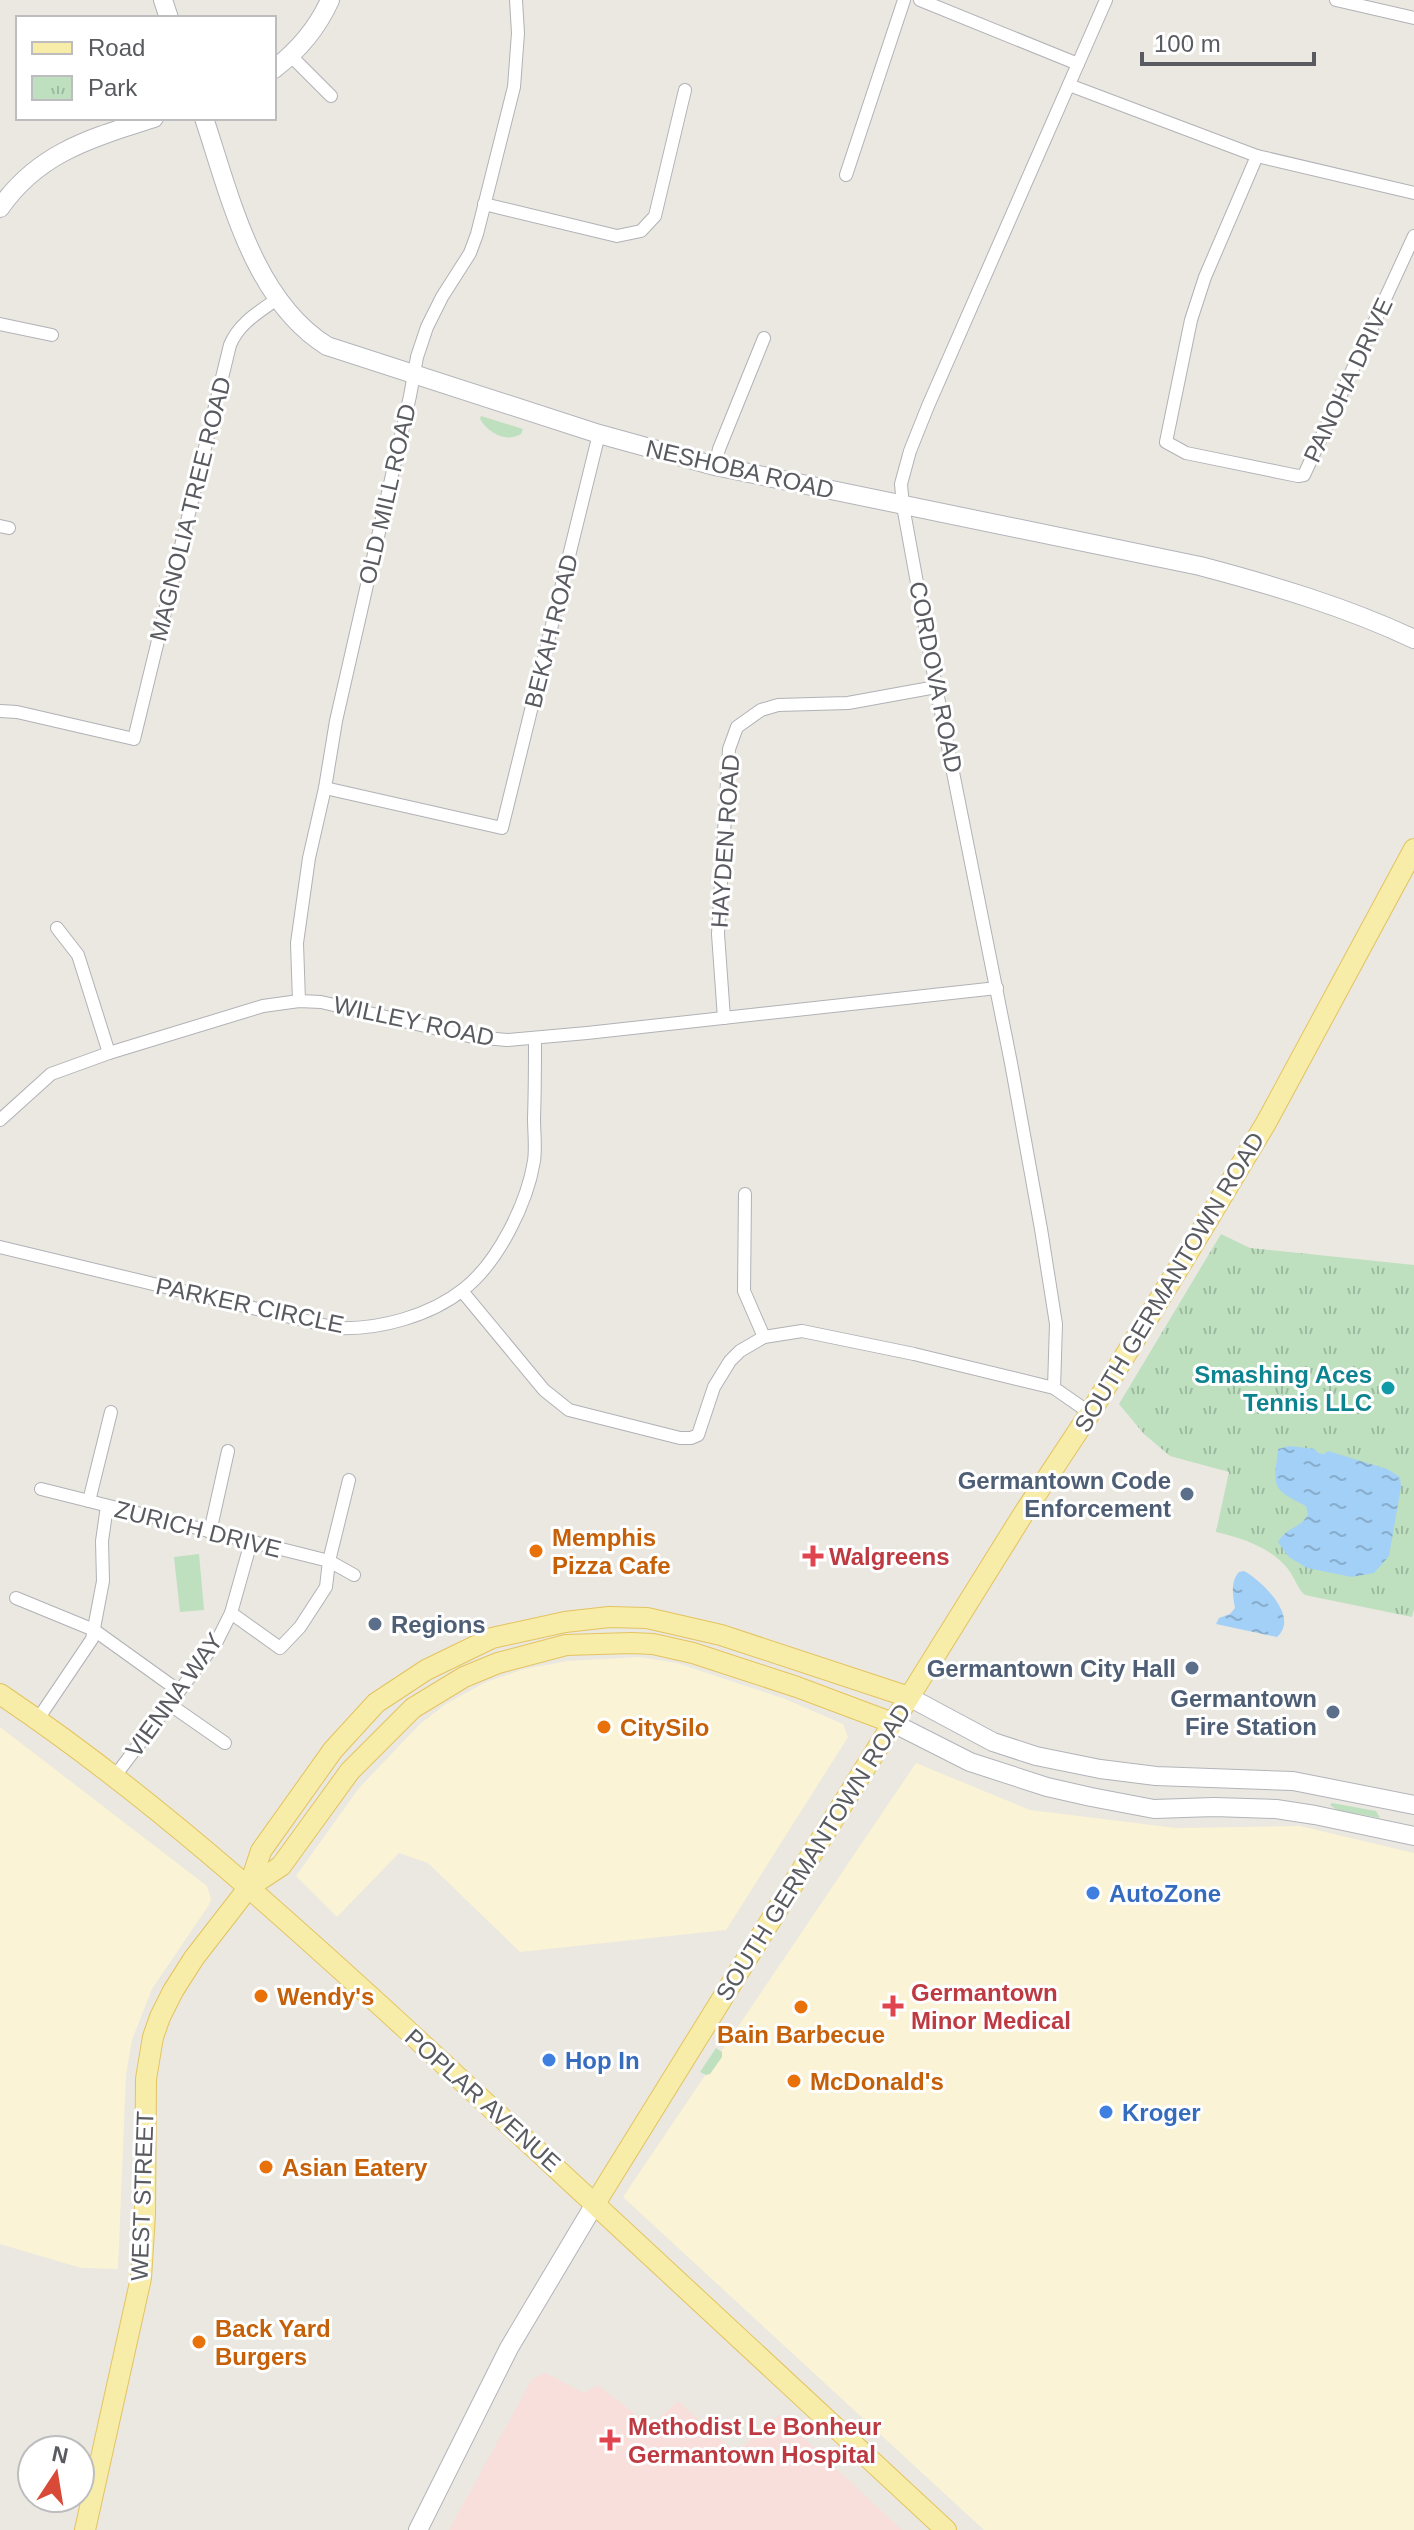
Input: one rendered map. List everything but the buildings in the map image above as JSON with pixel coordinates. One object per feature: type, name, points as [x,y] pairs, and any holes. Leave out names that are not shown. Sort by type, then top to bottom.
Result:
[{"type":"main road","name":"SOUTH GERMANTOWN ROAD","points":[[596,2202],[1022,1516],[1090,1413],[1266,1123],[1414,849]]},
{"type":"main road","points":[[249,1887],[261,1851],[333,1750],[376,1703],[426,1670],[492,1638],[565,1622],[609,1617],[647,1618],[721,1635],[909,1697]]},
{"type":"main road","points":[[249,1887],[281,1866],[350,1771],[413,1708],[464,1677],[498,1663],[566,1645],[653,1644],[693,1653],[893,1723]]},
{"type":"main road","name":"POPLAR AVENUE","points":[[0,1694],[115,1776],[249,1887],[596,2202],[946,2530]]},
{"type":"main road","name":"WEST STREET","points":[[85,2530],[141,2278],[146,2079],[153,2037],[180,1980],[249,1887]]},
{"type":"street","points":[[276,67],[291,56],[318,25],[330,0]]},
{"type":"street","name":"OLD MILL ROAD","points":[[299,1001],[297,943],[301,909],[339,706],[417,357],[442,297],[470,253],[514,87],[518,33],[516,0]]},
{"type":"street","points":[[846,175],[904,0]]},
{"type":"street","points":[[920,0],[1078,64]]},
{"type":"street","name":"CORDOVA ROAD","points":[[1054,1388],[1056,1324],[997,988],[936,687],[901,484],[916,435],[1106,0]]},
{"type":"street","points":[[1336,0],[1414,18]]},
{"type":"street","points":[[291,56],[331,96]]},
{"type":"street","points":[[1069,85],[1257,156],[1414,193]]},
{"type":"street","points":[[484,204],[617,236],[641,231],[655,216],[685,90]]},
{"type":"street","points":[[0,208],[27,176],[54,156],[102,135],[148,120]]},
{"type":"street","name":"NESHOBA ROAD","points":[[205,120],[246,239],[262,275],[277,299],[308,332],[327,346],[599,434],[715,466],[1246,578],[1383,624],[1414,639]]},
{"type":"street","name":"PANOHA DRIVE","points":[[1257,156],[1205,277],[1191,320],[1166,442],[1186,453],[1304,475],[1414,236]]},
{"type":"street","name":"MAGNOLIA TREE ROAD","points":[[0,711],[17,712],[134,739],[230,345],[237,330],[277,299]]},
{"type":"street","points":[[0,324],[52,335]]},
{"type":"street","points":[[715,466],[764,338]]},
{"type":"street","name":"BEKAH ROAD","points":[[325,788],[502,828],[599,434]]},
{"type":"street","name":"HAYDEN ROAD","points":[[724,1018],[718,934],[729,749],[737,727],[761,710],[778,705],[848,703],[936,687]]},
{"type":"street","points":[[57,928],[78,955],[109,1053]]},
{"type":"street","name":"WILLEY ROAD","points":[[0,1120],[51,1074],[263,1006],[299,1001],[321,1002],[473,1037],[507,1040],[997,988]]},
{"type":"street","name":"PARKER CIRCLE","points":[[0,1247],[336,1328],[363,1327],[399,1320],[441,1304],[475,1280],[509,1233],[526,1194],[534,1159],[535,1038]]},
{"type":"street","points":[[745,1194],[744,1291],[764,1337]]},
{"type":"street","points":[[462,1291],[544,1390],[569,1410],[680,1438],[698,1435],[722,1373],[740,1351],[764,1337],[802,1331],[1054,1388],[1090,1413]]},
{"type":"street","points":[[89,1501],[111,1412]]},
{"type":"street","points":[[210,1532],[228,1451]]},
{"type":"street","name":"VIENNA WAY","points":[[231,1613],[280,1648],[300,1627],[326,1587],[329,1561],[349,1480]]},
{"type":"street","name":"ZURICH DRIVE","points":[[41,1489],[329,1561],[354,1575]]},
{"type":"street","points":[[38,1719],[92,1639],[103,1581],[102,1541],[107,1506]]},
{"type":"street","name":"VIENNA WAY","points":[[115,1776],[206,1658],[231,1613],[251,1542]]},
{"type":"street","points":[[16,1598],[94,1630],[179,1691]]},
{"type":"street","points":[[909,1697],[993,1742],[1036,1756],[1110,1771],[1156,1776],[1259,1778],[1414,1836]]},
{"type":"street","points":[[169,1704],[225,1743]]},
{"type":"street","points":[[893,1723],[970,1762],[1047,1787],[1154,1809],[1276,1809],[1318,1800],[1379,1798],[1414,1805]]},
{"type":"street","points":[[1379,1798],[1385,1817],[1414,1830]]},
{"type":"street","name":"SOUTH GERMANTOWN ROAD","points":[[418,2530],[509,2348],[596,2202]]},
{"type":"shaded area","points":[[639,1657],[677,1663],[785,1699],[843,1724],[848,1737],[726,1930],[520,1952],[428,1863],[399,1853],[337,1917],[296,1876],[359,1788],[420,1724],[446,1704],[486,1682],[524,1669],[567,1661]]},
{"type":"shaded area","points":[[0,1727],[207,1886],[211,1899],[152,1989],[132,2040],[126,2075],[118,2269],[81,2268],[0,2244]]},
{"type":"shaded area","points":[[916,1763],[1030,1810],[1176,1828],[1300,1826],[1414,1853],[1414,2530],[984,2530],[623,2197]]},
{"type":"shaded area","name":"Methodist Le Bonheur Germantown Hospital","points":[[545,2373],[584,2393],[598,2385],[650,2426],[678,2401],[736,2452],[779,2415],[902,2530],[449,2530],[532,2379]]},
{"type":"green space","points":[[481,416],[523,429],[515,437],[504,437],[488,429]]},
{"type":"green space","points":[[1221,1234],[1250,1248],[1414,1265],[1412,1617],[1305,1595],[1288,1569],[1273,1555],[1245,1541],[1216,1532],[1229,1472],[1170,1456],[1144,1434],[1119,1404]]},
{"type":"green space","points":[[199,1554],[204,1610],[180,1612],[174,1557]]},
{"type":"green space","points":[[1330,1805],[1376,1811],[1380,1818],[1337,1810]]},
{"type":"green space","points":[[716,2048],[722,2052],[722,2057],[710,2074],[700,2072]]},
{"type":"water","points":[[1290,1446],[1315,1449],[1324,1454],[1328,1451],[1387,1469],[1400,1477],[1389,1556],[1374,1573],[1352,1577],[1307,1568],[1289,1557],[1278,1542],[1308,1514],[1306,1506],[1286,1495],[1277,1485],[1278,1449]]},
{"type":"water","points":[[1244,1571],[1268,1591],[1281,1610],[1283,1629],[1277,1637],[1216,1624],[1219,1618],[1230,1614],[1235,1608],[1234,1580],[1239,1572]]},
{"type":"place","name":"Smashing Aces Tennis LLC","points":[[1388,1388]]},
{"type":"place","name":"Germantown Code Enforcement","points":[[1187,1494]]},
{"type":"place","name":"Memphis Pizza Cafe","points":[[536,1551]]},
{"type":"place","name":"Walgreens","points":[[813,1556]]},
{"type":"place","name":"Regions","points":[[375,1624]]},
{"type":"place","name":"Germantown City Hall","points":[[1192,1668]]},
{"type":"place","name":"Germantown Fire Station","points":[[1333,1712]]},
{"type":"place","name":"CitySilo","points":[[604,1727]]},
{"type":"place","name":"AutoZone","points":[[1093,1893]]},
{"type":"place","name":"Wendy's","points":[[261,1996]]},
{"type":"place","name":"Germantown Minor Medical","points":[[893,2006]]},
{"type":"place","name":"Bain Barbecue","points":[[801,2007]]},
{"type":"place","name":"Hop In","points":[[549,2060]]},
{"type":"place","name":"McDonald's","points":[[794,2081]]},
{"type":"place","name":"Kroger","points":[[1106,2112]]},
{"type":"place","name":"Asian Eatery","points":[[266,2167]]},
{"type":"place","name":"Back Yard Burgers","points":[[199,2342]]},
{"type":"place","name":"Methodist Le Bonheur Germantown Hospital","points":[[610,2440]]}]
